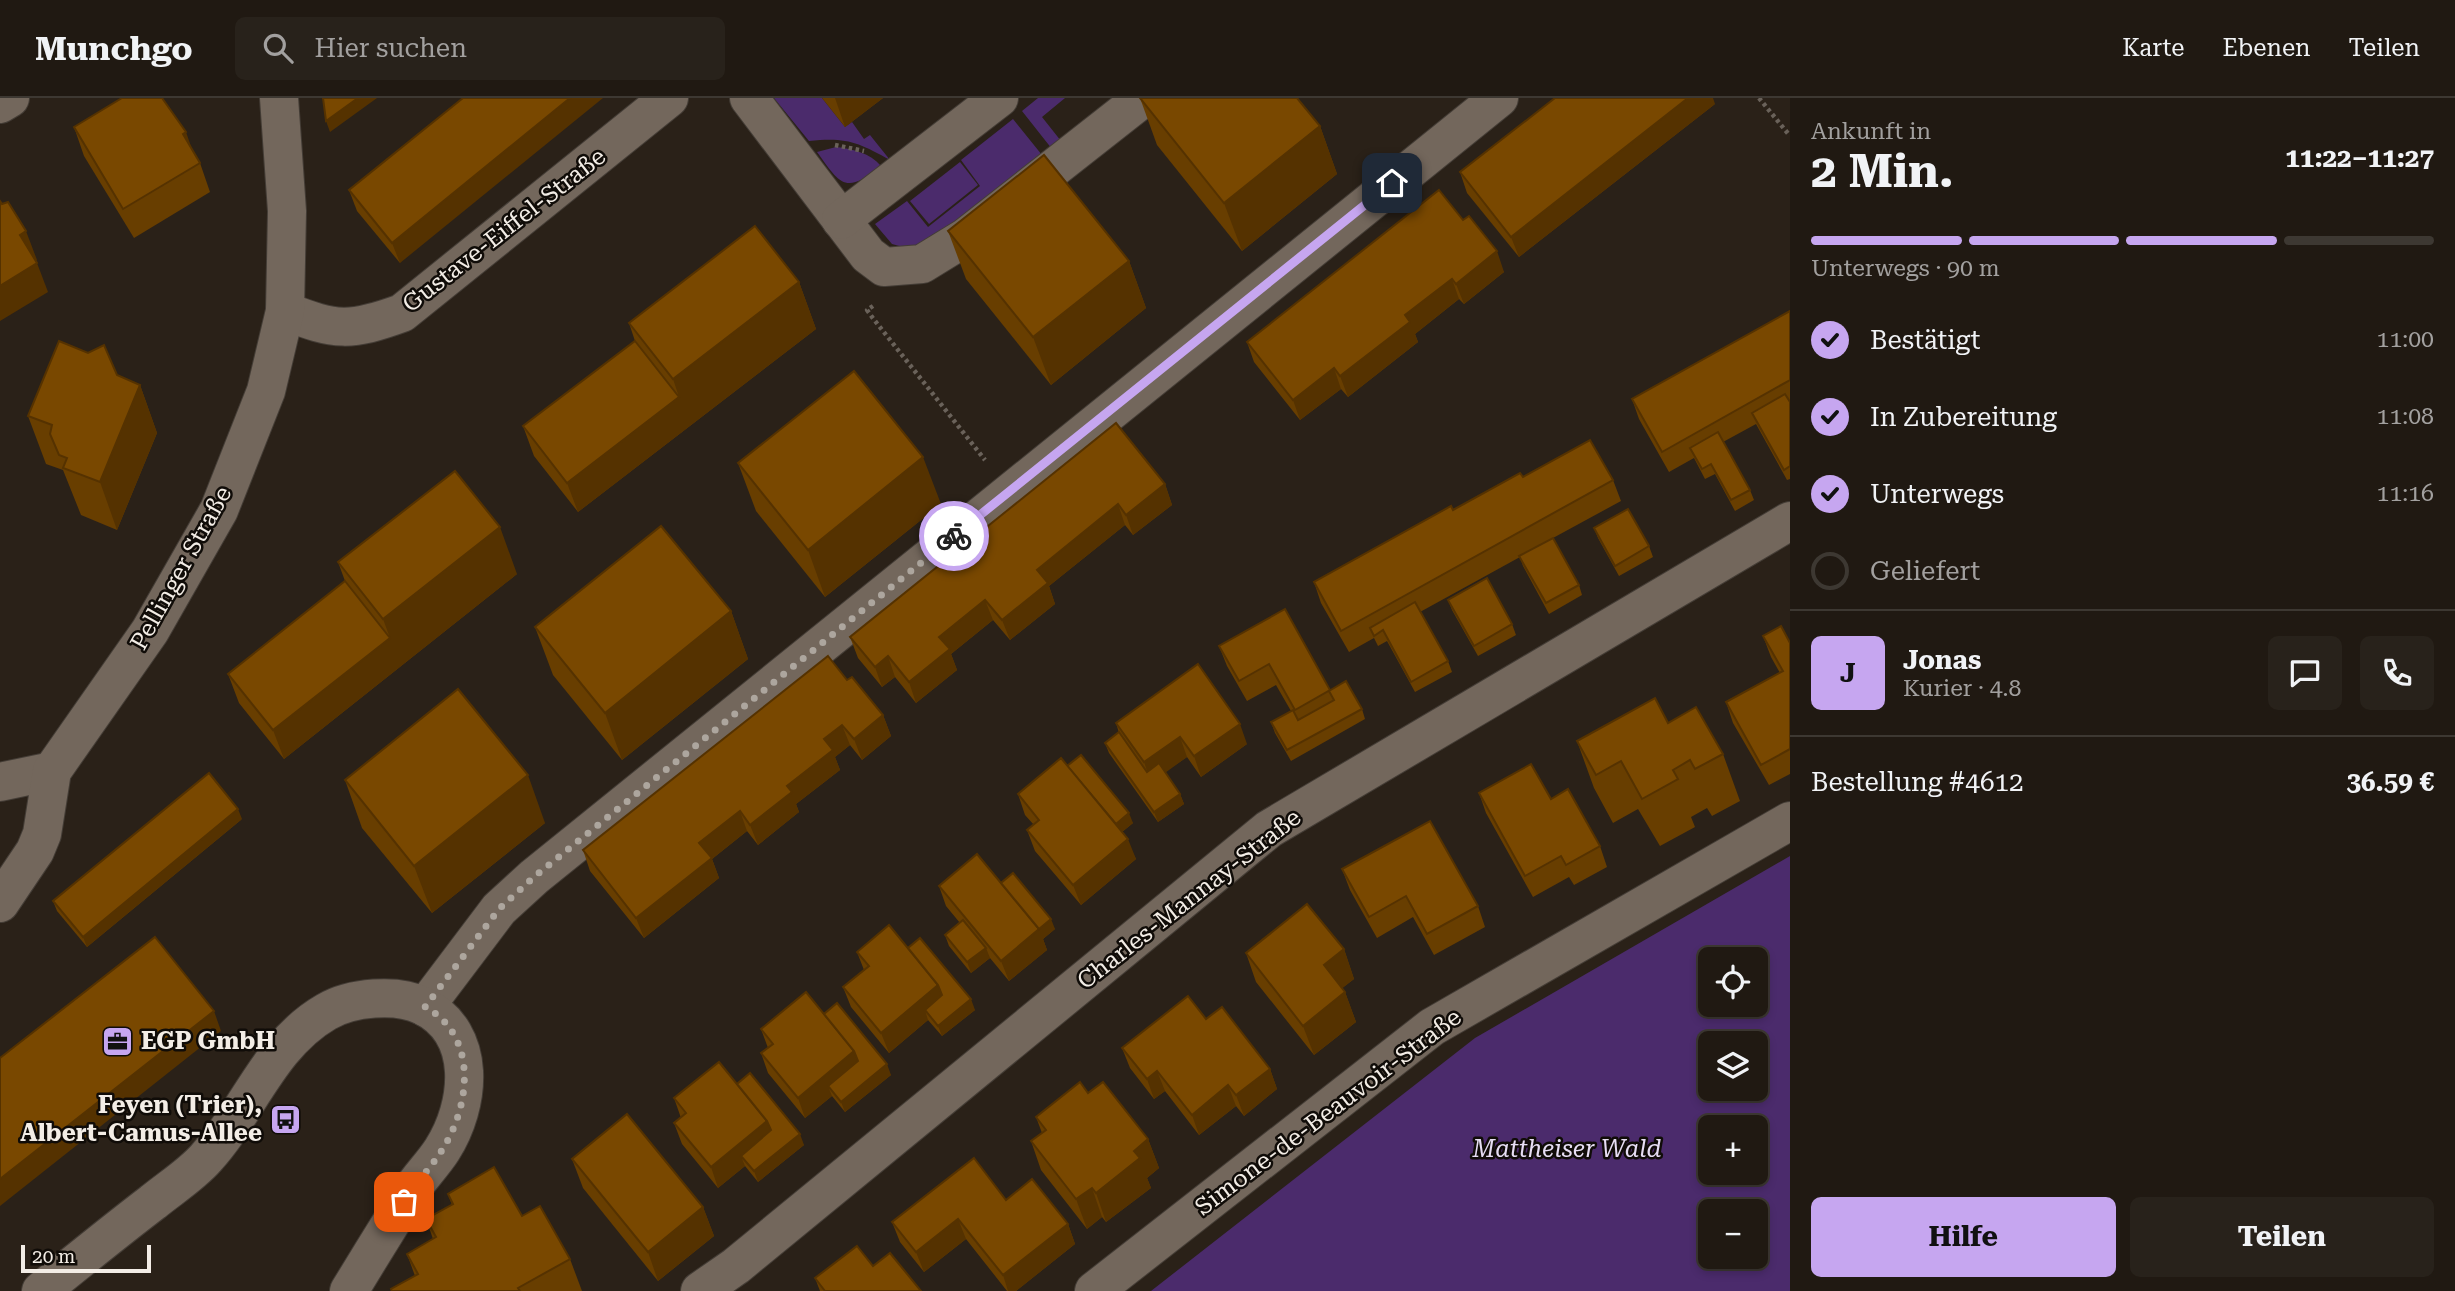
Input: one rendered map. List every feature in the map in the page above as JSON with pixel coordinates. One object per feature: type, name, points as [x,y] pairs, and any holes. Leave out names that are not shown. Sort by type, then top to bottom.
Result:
[{"type":"street","points":[[0,104],[10,98]]},
{"type":"street","name":"Pellinger Straße","points":[[52,771],[150,631],[219,510],[266,391],[285,311],[287,211],[279,98]]},
{"type":"street","name":"Gustave-Eiffel-Straße","points":[[285,311],[328,327],[364,327],[402,313],[669,98]]},
{"type":"street","points":[[749,98],[868,255],[884,267],[922,264],[966,237],[1143,98]]},
{"type":"street","points":[[841,220],[999,98]]},
{"type":"street","points":[[425,1007],[499,909],[534,877],[1499,98]]},
{"type":"street","name":"Charles-Mannay-Straße","points":[[700,1291],[736,1266],[1269,829],[1790,521]]},
{"type":"street","points":[[0,782],[52,771],[42,834],[35,852],[0,903]]},
{"type":"street","name":"Simone-de-Beauvoir-Straße","points":[[1094,1291],[1432,1027],[1790,821]]},
{"type":"street","points":[[41,1291],[204,1161],[227,1134],[288,1042],[308,1024],[327,1011],[364,1001],[413,1002],[425,1007],[449,1025],[463,1055],[459,1115],[442,1150],[419,1178],[349,1291]]},
{"type":"path","points":[[1759,98],[1790,136]]},
{"type":"path","points":[[872,317],[990,467]]},
{"type":"green space","points":[[774,98],[822,98],[845,127],[852,122],[864,139],[870,135],[890,160],[851,142],[809,141]]},
{"type":"green space","points":[[1038,98],[1065,98],[1042,117],[1061,141],[1052,149],[1022,111]]},
{"type":"green space","points":[[1013,119],[1042,155],[929,244],[903,247],[892,244],[875,224],[907,201],[928,227],[980,186],[961,160]]},
{"type":"green space","points":[[836,147],[861,152],[881,166],[859,181],[844,182],[838,179],[817,152]]},
{"type":"green space","points":[[960,162],[978,185],[929,224],[910,201]]},
{"type":"green space","name":"Mattheiser Wald","points":[[1790,856],[1790,1291],[1151,1291],[1475,1038]]},
{"type":"building","points":[[122,98],[162,98],[186,132],[183,134],[200,163],[123,209],[74,127]]},
{"type":"building","points":[[323,98],[358,98],[326,121]]},
{"type":"building","points":[[463,98],[570,98],[392,243],[349,190]]},
{"type":"building","points":[[1140,98],[1297,98],[1320,126],[1224,203]]},
{"type":"building","points":[[1555,98],[1688,98],[1511,237],[1460,172]]},
{"type":"building","points":[[1044,155],[1129,261],[1033,337],[948,231]]},
{"type":"building","points":[[1439,190],[1463,220],[1469,216],[1497,251],[1456,284],[1452,279],[1405,315],[1410,322],[1340,376],[1334,368],[1293,400],[1247,342]]},
{"type":"building","points":[[0,201],[2,204],[8,202],[26,231],[20,235],[37,263],[0,286]]},
{"type":"building","points":[[755,226],[799,282],[673,379],[629,323]]},
{"type":"building","points":[[1790,311],[1790,380],[1662,452],[1632,399]]},
{"type":"building","points":[[59,341],[88,353],[104,345],[117,375],[140,385],[100,482],[63,468],[67,458],[59,455],[50,434],[52,425],[28,416]]},
{"type":"building","points":[[635,341],[679,397],[567,483],[523,426]]},
{"type":"building","points":[[854,371],[923,457],[808,550],[738,463]]},
{"type":"building","points":[[1785,394],[1790,402],[1790,466],[1784,470],[1752,413]]},
{"type":"building","points":[[1116,423],[1165,484],[1126,515],[1118,504],[1037,570],[1048,583],[1002,620],[985,600],[939,637],[950,649],[909,682],[888,656],[875,667],[850,637]]},
{"type":"building","points":[[1718,432],[1750,490],[1731,500],[1711,464],[1702,469],[1690,448]]},
{"type":"building","points":[[1590,440],[1613,480],[1341,631],[1314,582],[1451,506],[1453,510],[1520,473],[1523,477]]},
{"type":"building","points":[[455,471],[500,527],[383,619],[338,562]]},
{"type":"building","points":[[1628,509],[1649,546],[1615,566],[1594,528]]},
{"type":"building","points":[[661,526],[731,611],[605,713],[535,627]]},
{"type":"building","points":[[1553,538],[1579,585],[1546,603],[1519,556]]},
{"type":"building","points":[[1487,578],[1512,624],[1474,646],[1448,600]]},
{"type":"building","points":[[345,581],[390,638],[273,730],[228,674]]},
{"type":"building","points":[[1415,602],[1448,661],[1411,682],[1383,630],[1374,636],[1370,628]]},
{"type":"building","points":[[1285,609],[1330,690],[1295,710],[1269,664],[1239,681],[1219,646]]},
{"type":"building","points":[[1781,626],[1790,643],[1790,749],[1761,765],[1726,702],[1783,671],[1763,636]]},
{"type":"building","points":[[828,656],[847,680],[852,677],[883,715],[854,739],[842,725],[824,739],[833,750],[787,786],[792,792],[750,825],[740,811],[699,843],[712,858],[636,918],[583,850]]},
{"type":"building","points":[[1198,664],[1240,724],[1194,756],[1180,737],[1144,762],[1116,723]]},
{"type":"building","points":[[1346,681],[1362,709],[1287,750],[1271,722],[1293,710],[1298,720],[1334,700],[1329,691]]},
{"type":"building","points":[[458,689],[528,775],[414,866],[345,780]]},
{"type":"building","points":[[1655,698],[1668,723],[1696,707],[1723,754],[1695,769],[1690,760],[1673,770],[1678,779],[1642,799],[1621,761],[1596,775],[1577,741]]},
{"type":"building","points":[[1119,732],[1147,772],[1159,763],[1180,794],[1154,812],[1105,743]]},
{"type":"building","points":[[1081,755],[1129,813],[1116,824],[1067,766]]},
{"type":"building","points":[[1061,758],[1128,839],[1073,885],[1027,830],[1039,820],[1018,794]]},
{"type":"building","points":[[1531,764],[1551,799],[1568,789],[1600,846],[1566,865],[1561,856],[1525,876],[1479,793]]},
{"type":"building","points":[[209,773],[238,809],[83,937],[53,901]]},
{"type":"building","points":[[1430,821],[1478,906],[1427,934],[1406,896],[1369,917],[1342,869]]},
{"type":"building","points":[[977,854],[1039,929],[1001,961],[939,886]]},
{"type":"building","points":[[1013,873],[1051,919],[1039,929],[1001,883]]},
{"type":"building","points":[[1307,904],[1344,949],[1324,965],[1345,992],[1303,1026],[1246,953]]},
{"type":"building","points":[[963,920],[986,948],[967,962],[945,935]]},
{"type":"building","points":[[889,925],[938,985],[881,1033],[843,987],[869,966],[857,952]]},
{"type":"building","points":[[155,937],[214,1011],[0,1179],[0,1058]]},
{"type":"building","points":[[920,938],[971,999],[938,1026],[925,1010],[942,995],[938,985],[908,948]]},
{"type":"building","points":[[806,992],[854,1051],[798,1098],[761,1053],[773,1044],[761,1029]]},
{"type":"building","points":[[1188,996],[1206,1019],[1222,1007],[1270,1069],[1236,1095],[1228,1085],[1192,1115],[1157,1071],[1147,1079],[1122,1048]]},
{"type":"building","points":[[837,1003],[887,1064],[841,1102],[828,1086],[858,1061],[854,1051],[824,1014]]},
{"type":"building","points":[[719,1062],[767,1121],[711,1167],[674,1123],[686,1113],[674,1098]]},
{"type":"building","points":[[750,1073],[800,1134],[754,1171],[741,1156],[771,1130],[767,1121],[737,1084]]},
{"type":"building","points":[[1080,1082],[1088,1093],[1103,1082],[1148,1139],[1134,1151],[1140,1158],[1096,1193],[1092,1188],[1076,1199],[1031,1141],[1046,1130],[1036,1117]]},
{"type":"building","points":[[627,1114],[703,1207],[648,1252],[572,1159]]},
{"type":"building","points":[[974,1158],[1006,1200],[1032,1179],[1068,1224],[1003,1275],[958,1219],[916,1252],[892,1222]]},
{"type":"building","points":[[494,1167],[522,1216],[540,1206],[570,1259],[518,1288],[520,1291],[392,1291],[391,1289],[418,1274],[407,1254],[436,1237],[426,1219],[453,1204],[448,1194]]},
{"type":"building","points":[[857,1246],[873,1266],[890,1253],[921,1291],[825,1291],[815,1278]]},
{"type":"way so far","points":[[404,1202],[442,1150],[459,1115],[463,1094],[463,1055],[458,1040],[439,1014],[425,1007],[499,909],[534,877],[954,536]]},
{"type":"place","name":"EGP GmbH","points":[[118,1041]]},
{"type":"place","name":"Feyen (Trier), Albert-Camus-Allee","points":[[285,1119]]},
{"type":"route","points":[[954,536],[1392,183]]}]
